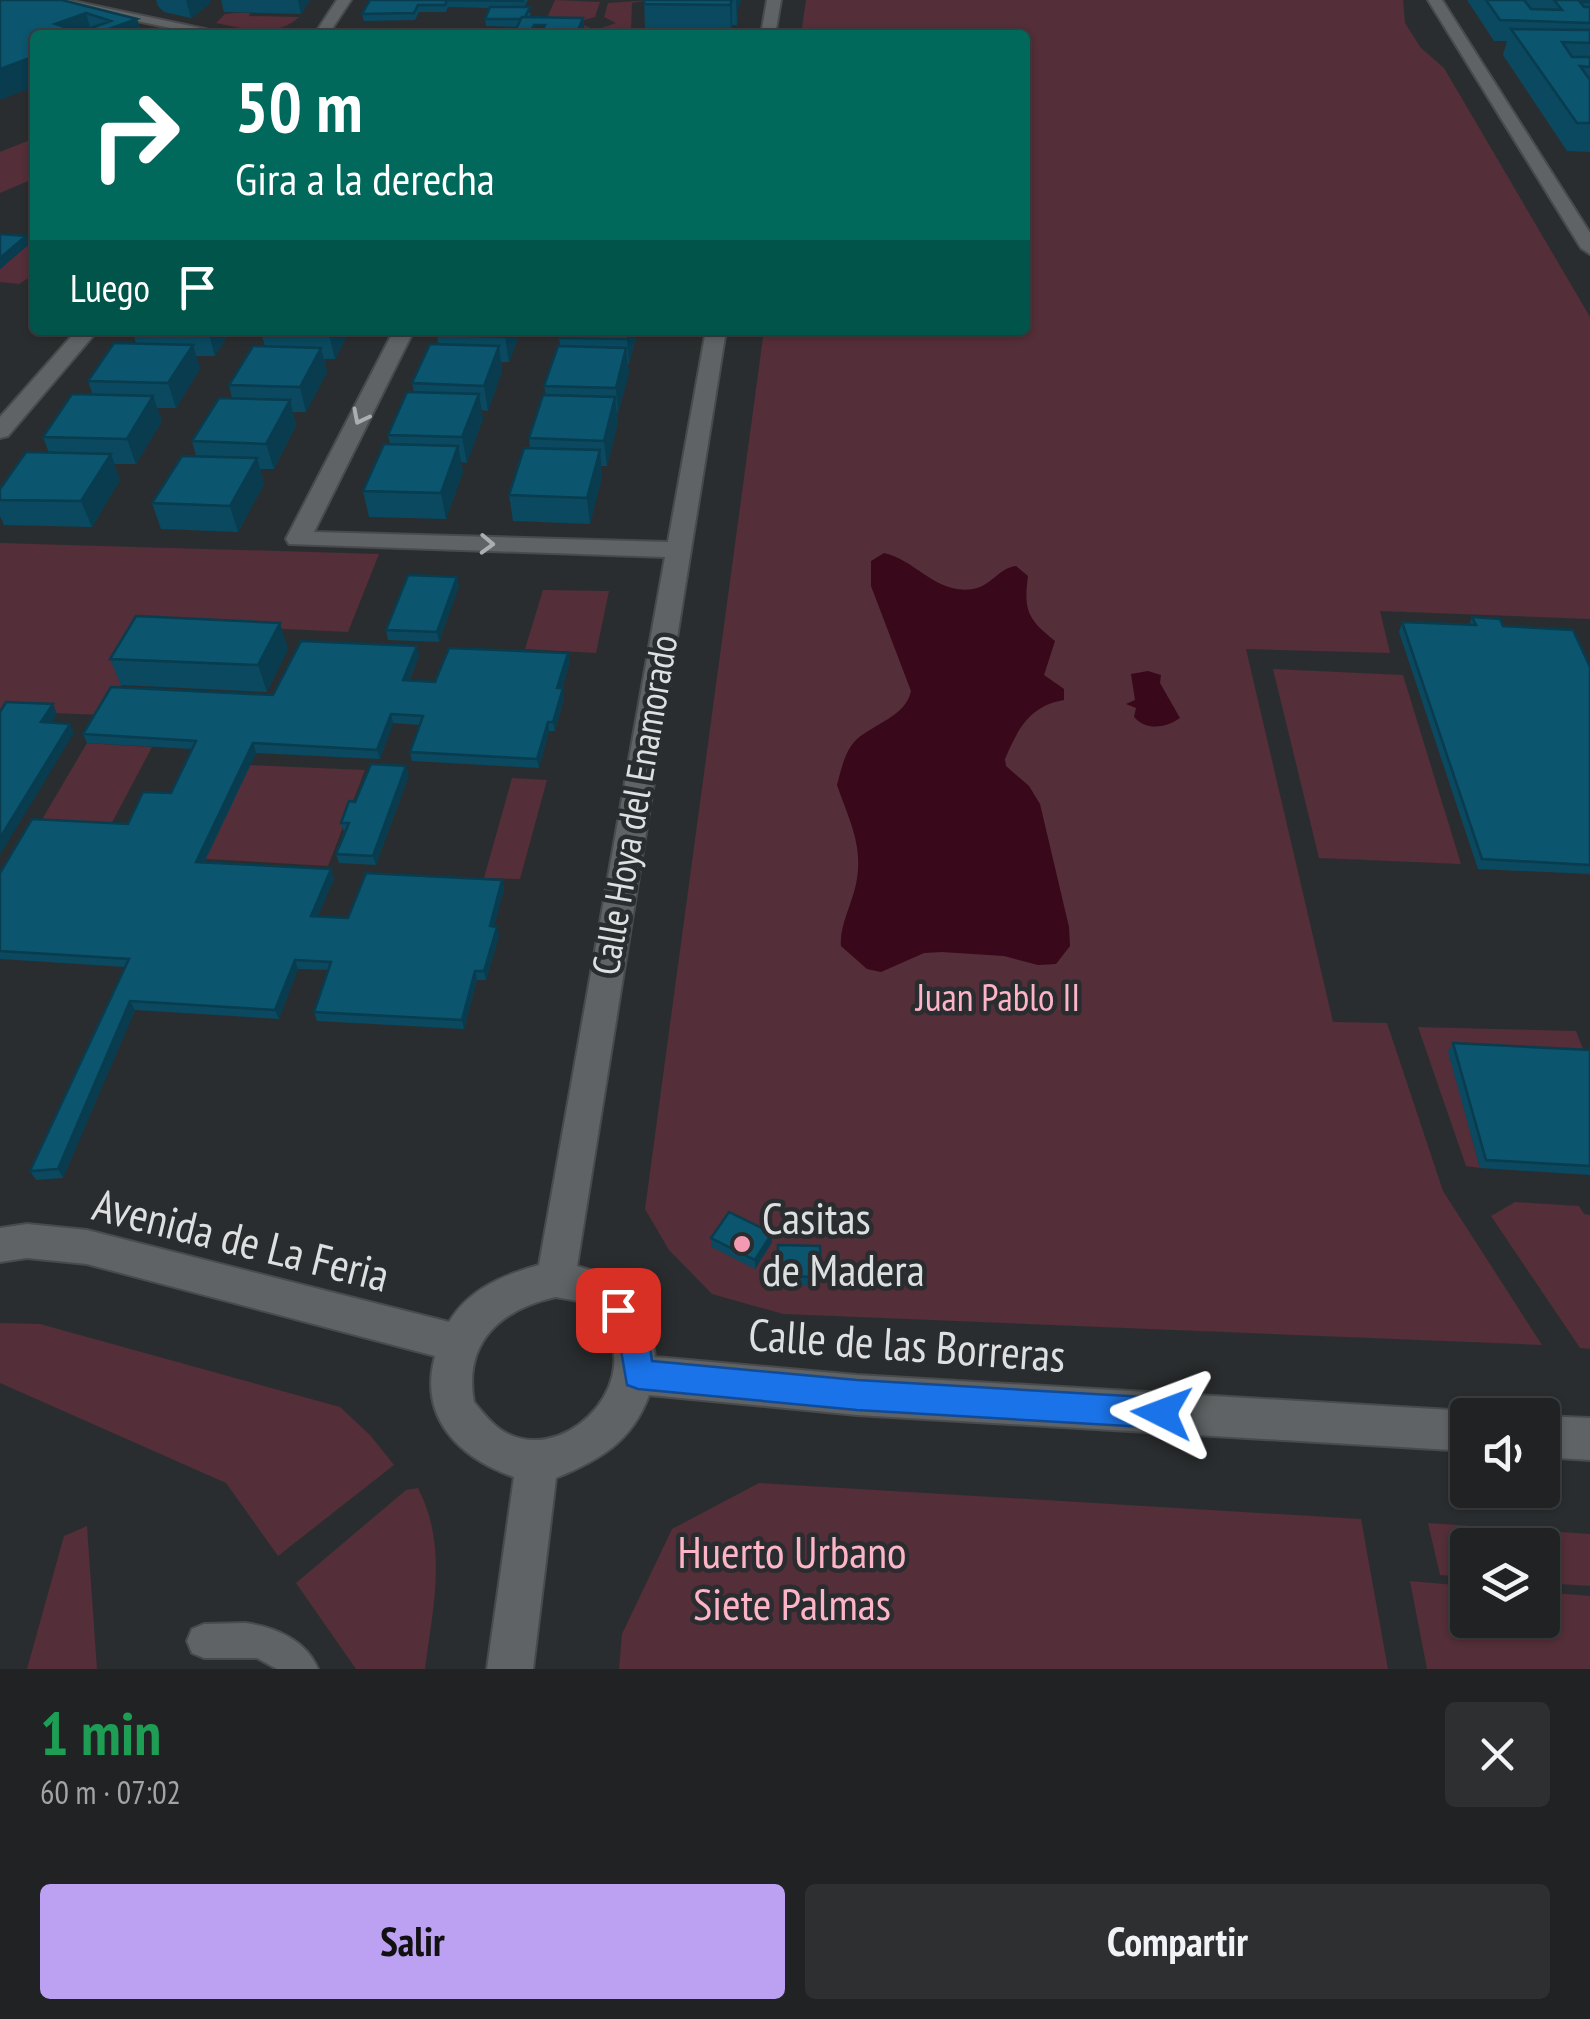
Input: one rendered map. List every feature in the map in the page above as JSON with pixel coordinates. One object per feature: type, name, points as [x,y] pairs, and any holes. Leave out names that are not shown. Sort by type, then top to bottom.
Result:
[{"type":"street","points":[[46,0],[193,30]]},
{"type":"street","points":[[140,0],[138,9],[155,24]]},
{"type":"street","points":[[324,30],[344,0]]},
{"type":"street","points":[[769,30],[774,0]]},
{"type":"street","points":[[1435,0],[1590,248]]},
{"type":"street","points":[[0,431],[84,335]]},
{"type":"street","points":[[401,335],[298,538],[680,550]]},
{"type":"street","name":"Calle Hoya del Enamorado","points":[[556,1279],[715,335]]},
{"type":"street","name":"Avenida de La Feria","points":[[0,1245],[27,1241],[88,1247],[458,1343]]},
{"type":"street","points":[[556,1279],[602,1292],[633,1327],[638,1374],[620,1416],[584,1447],[537,1459],[494,1450],[463,1423],[450,1384],[458,1343],[482,1310],[516,1287],[556,1279]]},
{"type":"street","name":"Calle de las Borreras","points":[[638,1374],[857,1395],[1450,1431]]},
{"type":"street","points":[[1560,1437],[1590,1439]]},
{"type":"street","points":[[510,1669],[537,1459]]},
{"type":"lane","points":[[204,1641],[249,1636],[287,1652],[301,1669]]},
{"type":"green space","points":[[555,0],[600,2],[595,17],[577,22],[595,30],[541,30]]},
{"type":"green space","points":[[651,0],[632,3],[631,30],[595,30],[616,23],[604,17],[608,3]]},
{"type":"green space","name":"Juan Pablo II","points":[[806,0],[1403,0],[1405,23],[1421,48],[1444,68],[1590,317],[1590,619],[1380,611],[1390,653],[1246,649],[1333,1022],[1387,1023],[1443,1191],[1542,1345],[783,1314],[712,1294],[669,1250],[645,1209],[763,335],[1030,335],[1030,30],[802,30]]},
{"type":"green space","points":[[250,13],[249,16],[299,17],[270,30],[216,23],[225,14]]},
{"type":"green space","points":[[30,140],[30,180],[0,193],[0,152]]},
{"type":"green space","points":[[30,239],[30,277],[19,284],[0,282],[0,269],[28,245],[16,243]]},
{"type":"green space","points":[[0,543],[379,554],[348,632],[157,623],[104,715],[0,711]]},
{"type":"green space","points":[[543,590],[609,591],[596,653],[525,649]]},
{"type":"green space","points":[[1273,669],[1403,675],[1461,864],[1319,858]]},
{"type":"green space","points":[[87,743],[152,747],[107,832],[37,828]]},
{"type":"green space","points":[[250,765],[365,770],[328,866],[206,859]]},
{"type":"green space","points":[[512,778],[547,780],[520,879],[484,878]]},
{"type":"green space","points":[[1418,1027],[1576,1031],[1587,1059],[1449,1052],[1480,1168],[1466,1166]]},
{"type":"green space","points":[[1515,1202],[1579,1206],[1584,1214],[1590,1215],[1590,1349],[1580,1348],[1491,1216]]},
{"type":"green space","points":[[0,1323],[40,1324],[340,1407],[394,1465],[278,1556],[226,1483],[0,1383]]},
{"type":"green space","name":"Huerto Urbano Siete Palmas","points":[[759,1483],[1361,1519],[1388,1669],[619,1669],[622,1634],[672,1529]]},
{"type":"green space","points":[[418,1488],[436,1554],[425,1669],[356,1669],[296,1583],[406,1490]]},
{"type":"green space","points":[[1428,1523],[1502,1528],[1450,1528],[1450,1576],[1440,1575]]},
{"type":"green space","points":[[87,1526],[97,1669],[27,1669],[64,1536]]},
{"type":"green space","points":[[1560,1532],[1590,1534],[1590,1586],[1560,1584]]},
{"type":"green space","points":[[1410,1581],[1450,1585],[1450,1638],[1560,1638],[1560,1593],[1590,1596],[1590,1669],[1427,1669]]},
{"type":"shaded area","points":[[884,553],[937,582],[960,589],[979,587],[1016,566],[1028,576],[1027,607],[1039,627],[1055,641],[1044,675],[1064,689],[1064,700],[1042,708],[1026,720],[1005,759],[1006,766],[1029,786],[1040,804],[1069,927],[1070,946],[1056,964],[942,952],[924,953],[881,972],[867,969],[841,946],[856,884],[858,857],[837,785],[840,773],[853,744],[903,707],[911,691],[871,586],[871,561]]},
{"type":"shaded area","points":[[1148,671],[1161,675],[1160,683],[1180,718],[1156,726],[1134,717],[1136,708],[1126,704],[1135,700],[1131,674]]},
{"type":"building","points":[[0,0],[62,0],[137,19],[106,30],[86,30],[111,21],[86,13],[55,24],[74,30],[30,30],[30,58],[0,69]]},
{"type":"building","points":[[370,0],[447,0],[445,5],[418,5],[414,13],[362,14]]},
{"type":"building","points":[[644,0],[732,0],[730,5],[644,4]]},
{"type":"building","points":[[1486,0],[1524,0],[1531,9],[1562,10],[1554,0],[1590,0],[1580,2],[1590,7],[1590,23],[1500,20]]},
{"type":"building","points":[[490,7],[530,7],[520,19],[485,19]]},
{"type":"building","points":[[522,17],[583,18],[578,30],[516,30]]},
{"type":"building","points":[[1511,29],[1590,30],[1590,43],[1562,42],[1572,57],[1590,57],[1590,67],[1580,66],[1590,80],[1590,123],[1577,123]]},
{"type":"building","points":[[0,234],[26,236],[0,258]]},
{"type":"building","points":[[437,335],[506,335],[505,337]]},
{"type":"building","points":[[560,335],[628,335],[627,339],[559,338]]},
{"type":"building","points":[[114,343],[193,345],[168,383],[88,381]]},
{"type":"building","points":[[430,344],[499,346],[484,386],[412,383]]},
{"type":"building","points":[[253,346],[321,348],[300,387],[229,385]]},
{"type":"building","points":[[558,346],[626,348],[616,388],[544,386]]},
{"type":"building","points":[[407,392],[479,394],[462,437],[388,435]]},
{"type":"building","points":[[72,394],[153,396],[127,439],[43,437]]},
{"type":"building","points":[[543,395],[615,397],[604,441],[529,438]]},
{"type":"building","points":[[219,398],[290,400],[266,444],[192,441]]},
{"type":"building","points":[[384,444],[458,446],[441,493],[363,491]]},
{"type":"building","points":[[524,448],[600,450],[587,498],[509,495]]},
{"type":"building","points":[[26,452],[111,454],[81,501],[0,500],[0,489]]},
{"type":"building","points":[[182,456],[257,458],[230,506],[152,503]]},
{"type":"building","points":[[408,575],[457,577],[437,632],[386,630]]},
{"type":"building","points":[[136,616],[280,623],[258,665],[110,659]]},
{"type":"building","points":[[1472,617],[1500,619],[1503,626],[1573,630],[1590,667],[1590,865],[1482,859],[1402,622],[1476,625]]},
{"type":"building","points":[[301,641],[417,646],[403,680],[435,682],[449,648],[568,653],[557,688],[563,688],[537,759],[410,752],[423,716],[391,714],[377,750],[253,743],[196,862],[331,869],[311,916],[348,918],[366,873],[502,880],[490,926],[497,927],[484,971],[475,971],[462,1020],[314,1012],[331,962],[295,960],[275,1010],[130,1001],[58,1169],[30,1171],[129,959],[0,951],[0,873],[32,819],[128,824],[143,792],[171,793],[196,741],[83,734],[111,687],[273,695]]},
{"type":"building","points":[[6,702],[53,704],[41,722],[70,724],[0,838],[0,712]]},
{"type":"building","points":[[371,764],[406,766],[373,856],[336,854],[349,823],[341,823],[349,801],[355,802]]},
{"type":"building","points":[[1453,1043],[1590,1050],[1590,1166],[1486,1160]]},
{"type":"building","name":"Casitas de Madera","points":[[729,1212],[772,1233],[755,1260],[711,1238]]},
{"type":"building","name":"Casitas de Madera","points":[[778,1245],[820,1246],[820,1277],[778,1276]]},
{"type":"place","name":"Casitas de Madera","points":[[742,1244]]},
{"type":"route","points":[[618,1310],[633,1327],[638,1374],[857,1395],[1162,1413]]}]
